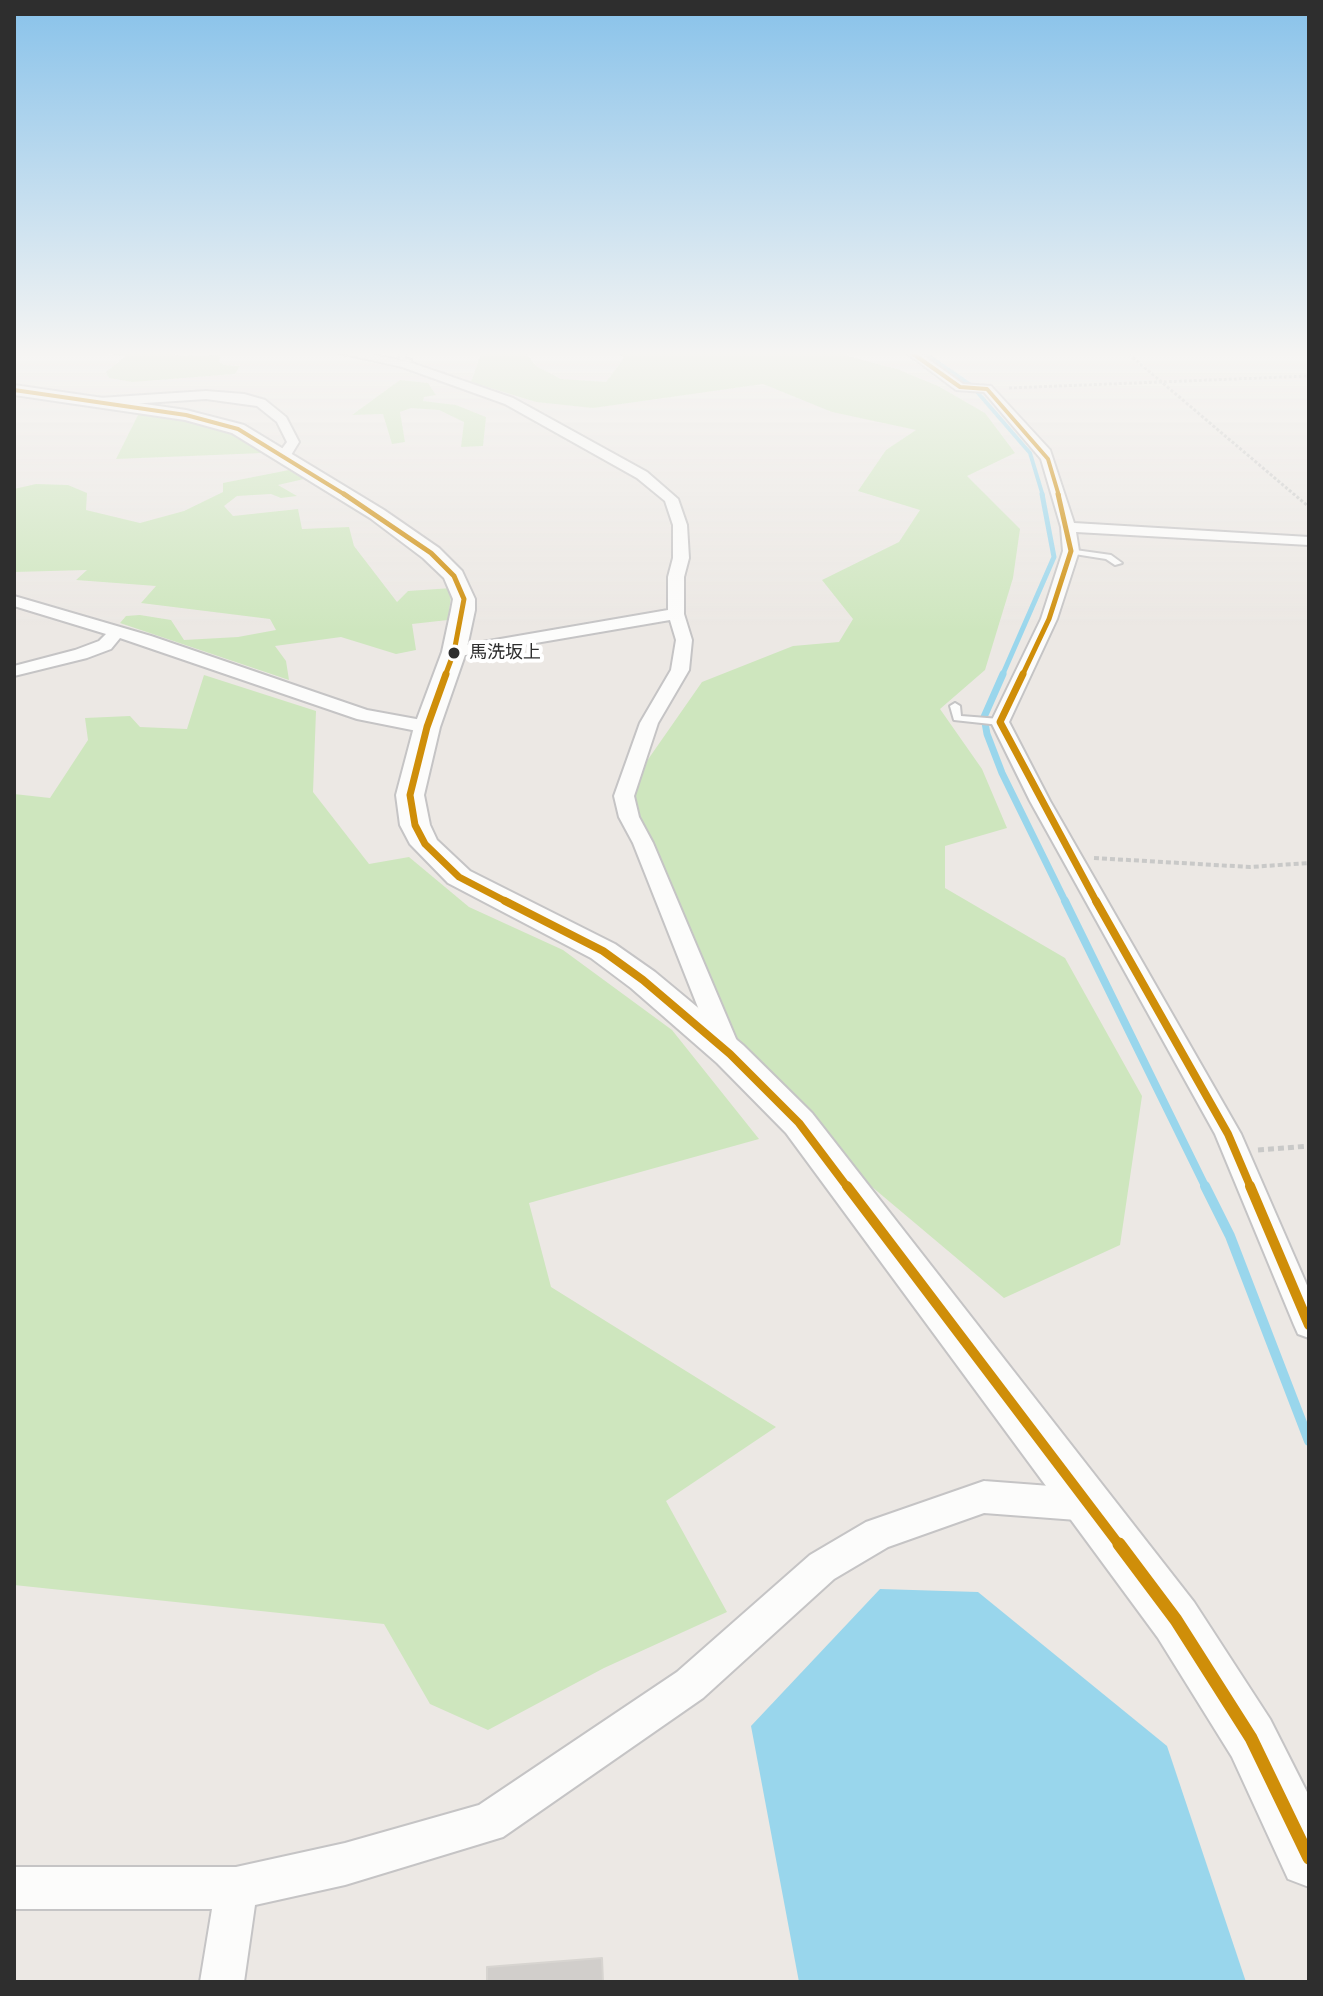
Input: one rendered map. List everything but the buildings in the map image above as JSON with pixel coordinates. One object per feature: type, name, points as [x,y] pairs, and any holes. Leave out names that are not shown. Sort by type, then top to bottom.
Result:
[{"type":"main road","points":[[261,444],[377,514],[431,553],[454,576],[464,599],[454,652],[427,727],[410,795],[415,825],[425,844],[459,877],[603,951],[643,980],[730,1054],[799,1123],[1176,1620],[1251,1738],[1309,1858]]},
{"type":"street","points":[[586,444],[654,482],[671,499],[680,525],[681,558],[676,577],[676,614],[684,640],[680,670],[649,723],[624,796],[629,817],[643,843],[730,1054]]},
{"type":"street","points":[[1038,444],[1043,450],[1068,527],[1071,551],[1049,619],[1000,722],[1040,801],[1074,857],[1236,1153],[1309,1325]]},
{"type":"street","points":[[1068,527],[1309,541]]},
{"type":"street","points":[[14,601],[117,631],[363,715],[427,727]]},
{"type":"street","points":[[454,652],[676,614]]},
{"type":"street","points":[[14,671],[105,645],[117,631]]},
{"type":"street","points":[[14,1888],[236,1888],[345,1864],[489,1823],[690,1685],[822,1567],[878,1534],[984,1497],[1090,1505]]},
{"type":"street","points":[[222,1982],[236,1888]]},
{"type":"lane","points":[[1071,551],[1108,557],[1118,563]]},
{"type":"lane","points":[[955,706],[957,718],[1000,722]]},
{"type":"path","points":[[1235,444],[1309,507]]},
{"type":"path","points":[[1074,857],[1250,867],[1309,863]]},
{"type":"path","points":[[1236,1153],[1309,1146]]},
{"type":"green space","points":[[123,444],[248,444],[263,453],[116,459]]},
{"type":"green space","points":[[461,444],[483,444],[483,446],[461,447]]},
{"type":"green space","points":[[895,444],[1008,444],[1015,453],[967,476],[1020,529],[1013,578],[985,670],[940,709],[982,769],[1007,828],[945,846],[945,888],[1065,958],[1142,1096],[1120,1245],[1004,1298],[764,1096],[694,1002],[626,791],[702,682],[793,646],[839,642],[853,619],[822,580],[899,542],[920,510],[858,491],[886,450]]},
{"type":"green space","points":[[289,470],[304,479],[278,485],[297,496],[237,496],[224,506],[233,516],[298,509],[302,529],[349,527],[354,546],[397,602],[408,591],[452,588],[448,620],[412,624],[416,650],[396,654],[341,637],[275,646],[286,661],[289,680],[120,623],[126,616],[140,615],[171,620],[184,640],[238,637],[276,630],[270,619],[141,603],[156,586],[76,580],[87,570],[14,572],[14,489],[36,484],[68,485],[87,493],[86,510],[140,523],[184,511],[223,492],[223,483]]},
{"type":"green space","points":[[204,675],[316,711],[313,792],[369,864],[409,857],[469,907],[563,950],[672,1030],[759,1139],[529,1203],[551,1287],[776,1427],[666,1501],[727,1612],[604,1668],[488,1730],[430,1704],[384,1624],[14,1585],[14,794],[50,798],[88,740],[85,718],[130,716],[140,727],[187,729]]},
{"type":"water","points":[[880,1589],[978,1592],[1167,1746],[1246,1982],[799,1982],[751,1726]]},
{"type":"waterway","points":[[1022,444],[1030,453],[1043,496]]},
{"type":"waterway","points":[[1002,676],[1054,557],[1042,494]]},
{"type":"waterway","points":[[1003,674],[984,717],[987,734],[1002,773],[1066,903]]},
{"type":"waterway","points":[[1065,901],[1206,1188]]},
{"type":"waterway","points":[[1206,1188],[1230,1236],[1309,1441]]},
{"type":"transit line","points":[[263,444],[377,514],[431,553],[454,576],[464,599],[454,652],[427,727],[410,795],[415,825],[425,844],[459,877],[603,951],[643,980],[730,1054],[799,1123],[1176,1620],[1251,1738],[1309,1858]]},
{"type":"transit line","points":[[1035,444],[1048,459],[1068,527],[1071,551],[1049,619],[1000,722],[1040,801],[1228,1134],[1309,1325]]},
{"type":"place","name":"馬洗坂上","points":[[454,653]]}]
